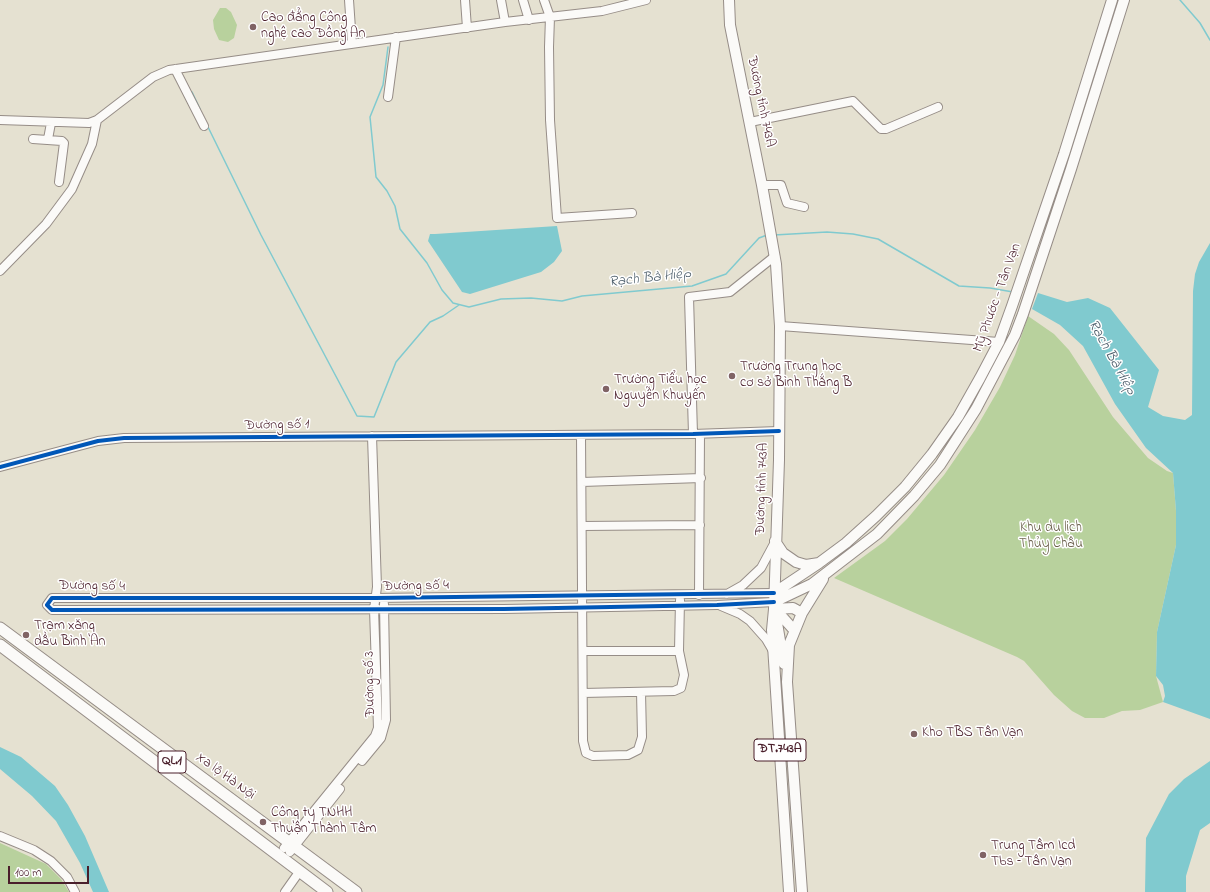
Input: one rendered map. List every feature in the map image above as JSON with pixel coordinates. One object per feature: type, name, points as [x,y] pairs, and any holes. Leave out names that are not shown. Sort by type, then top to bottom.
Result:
[{"type":"highway","name":"Xa lộ Hà Nội","points":[[0,628],[289,848],[343,892]]},
{"type":"highway","name":"Xa lộ Hà Nội","points":[[0,635],[289,848],[356,892]]},
{"type":"highway","name":"QL.1","points":[[0,645],[7,655],[299,873],[327,892]]},
{"type":"highway","name":"QL.1","points":[[299,873],[321,892]]},
{"type":"main road","name":"Đường tỉnh 743A","points":[[729,0],[730,25],[775,256],[780,326],[779,431],[774,601],[781,624],[783,645],[782,657],[787,682]]},
{"type":"main road","name":"Mỹ Phước - Tân Vạn","points":[[774,601],[876,516],[921,468],[958,417],[999,342],[1064,154],[1112,0]]},
{"type":"main road","name":"Mỹ Phước - Tân Vạn","points":[[774,601],[804,589],[825,575],[877,534],[931,476],[976,408],[1015,335],[1038,273],[1124,0]]},
{"type":"main road","points":[[921,468],[931,476]]},
{"type":"main road","points":[[775,541],[783,553],[796,562],[806,565],[819,564]]},
{"type":"main road","name":"Mỹ Phước - Tân Vạn","points":[[802,892],[787,682],[789,645],[802,613],[825,575]]},
{"type":"main road","points":[[774,601],[802,613]]},
{"type":"main road","points":[[774,601],[794,630]]},
{"type":"main road","name":"ĐT.743A","points":[[774,601],[772,630],[773,651],[789,892]]},
{"type":"street","points":[[349,0],[352,43]]},
{"type":"street","points":[[465,0],[467,28]]},
{"type":"street","points":[[501,0],[505,22]]},
{"type":"street","points":[[523,0],[529,20]]},
{"type":"street","points":[[544,0],[550,17],[550,120],[557,218],[632,214]]},
{"type":"street","points":[[0,120],[81,124],[97,120],[154,77],[175,69],[505,22],[602,11],[646,0]]},
{"type":"street","points":[[388,97],[396,37]]},
{"type":"street","points":[[175,69],[204,126]]},
{"type":"street","points":[[750,122],[853,101],[882,129],[886,129],[938,107]]},
{"type":"street","points":[[0,271],[46,224],[72,189],[92,144],[97,120]]},
{"type":"street","points":[[48,139],[50,123]]},
{"type":"street","points":[[33,139],[60,140],[64,144],[59,182]]},
{"type":"street","points":[[762,185],[780,181],[787,203],[804,207]]},
{"type":"street","points":[[699,595],[701,478],[689,297],[730,292],[775,256]]},
{"type":"street","points":[[780,326],[999,342]]},
{"type":"street","name":"Đường số 1","points":[[0,468],[98,441],[111,440],[372,436],[581,436],[779,431]]},
{"type":"street","name":"Đường số 3","points":[[289,848],[381,738],[374,609],[374,598],[377,588],[372,436]]},
{"type":"street","points":[[581,436],[583,741],[586,753],[593,756],[628,756],[638,750],[642,737],[641,692]]},
{"type":"street","points":[[582,482],[701,478]]},
{"type":"street","points":[[582,526],[700,525]]},
{"type":"street","points":[[726,594],[743,585],[761,568],[775,541]]},
{"type":"street","points":[[377,588],[384,598]]},
{"type":"street","name":"Đường số 4","points":[[726,594],[774,601],[717,605],[582,608],[52,610],[47,605],[52,598],[384,598],[726,594]]},
{"type":"street","points":[[583,693],[674,691],[681,688],[684,675],[679,651],[680,595]]},
{"type":"street","name":"Đường số 3","points":[[381,729],[386,720],[384,598]]},
{"type":"street","points":[[717,605],[735,612],[750,621],[766,639],[773,651]]},
{"type":"street","points":[[582,651],[679,651]]},
{"type":"street","points":[[0,836],[34,850],[52,861],[67,877],[76,892]]},
{"type":"street","points":[[285,892],[299,873]]},
{"type":"green space","points":[[220,8],[226,8],[231,12],[237,25],[234,38],[228,42],[219,40],[214,29],[213,20]]},
{"type":"green space","name":"Khu du lịch Thủy Châu","points":[[1028,316],[1054,334],[1069,350],[1113,417],[1148,458],[1167,471],[1173,473],[1176,511],[1176,545],[1157,632],[1156,676],[1163,702],[1140,710],[1122,711],[1104,718],[1085,718],[1072,711],[1054,695],[1024,661],[1017,657],[834,578],[885,541],[907,519],[944,475],[975,430],[1000,387],[1015,355]]},
{"type":"green space","points":[[0,843],[46,864],[61,879],[69,892],[0,892]]},
{"type":"water","points":[[557,226],[562,251],[554,262],[541,272],[470,294],[462,292],[428,241],[430,234]]},
{"type":"water","points":[[1210,243],[1210,719],[1163,702],[1165,696],[1163,685],[1156,676],[1157,632],[1176,545],[1176,511],[1173,473],[1146,448],[1115,404],[1083,346],[1060,325],[1032,309],[1038,293],[1067,302],[1088,298],[1110,308],[1159,370],[1148,407],[1163,416],[1185,420],[1192,415],[1193,291],[1195,274],[1199,262]]},
{"type":"water","points":[[0,747],[21,757],[55,786],[68,805],[85,836],[109,892],[93,892],[80,863],[56,821],[32,796],[0,769]]},
{"type":"water","points":[[1210,761],[1210,823],[1200,830],[1186,876],[1186,892],[1145,892],[1146,838],[1169,794],[1184,779]]},
{"type":"waterway","points":[[1180,0],[1200,23],[1210,40]]},
{"type":"waterway","name":"Rạch Bà Hiệp","points":[[388,47],[383,85],[370,117],[376,177],[387,191],[395,206],[400,229],[427,263],[442,290],[453,303],[469,307],[501,299],[531,298],[562,301],[582,296],[692,286],[726,274],[759,238],[767,235]]},
{"type":"waterway","points":[[192,92],[200,109]]},
{"type":"waterway","points":[[208,127],[261,235],[357,416],[374,417],[396,362],[430,322],[443,316],[459,305]]},
{"type":"waterway","name":"Rạch Bà Hiệp","points":[[774,235],[827,232],[853,234],[878,239],[959,286],[990,288],[1013,292]]},
{"type":"cycle path","points":[[0,467],[98,441],[124,438],[693,434],[779,431]]},
{"type":"cycle path","points":[[774,593],[375,598],[52,598],[47,605],[52,610],[504,609],[717,605],[774,602]]},
{"type":"place","name":"Cao đẳng Công nghệ cao Đồng An","points":[[253,27]]},
{"type":"place","name":"Trường Trung học cơ sở Bình Thắng B","points":[[732,376]]},
{"type":"place","name":"Trường Tiểu học Nguyễn Khuyến","points":[[606,389]]},
{"type":"place","name":"Trạm xăng dầu Bình An","points":[[26,635]]},
{"type":"place","name":"Kho TBS Tân Vạn","points":[[914,734]]},
{"type":"place","name":"Công ty TNHH Thuận Thành Tâm","points":[[263,822]]},
{"type":"place","name":"Trung Tâm Icd Tbs – Tân Vạn","points":[[983,855]]}]
